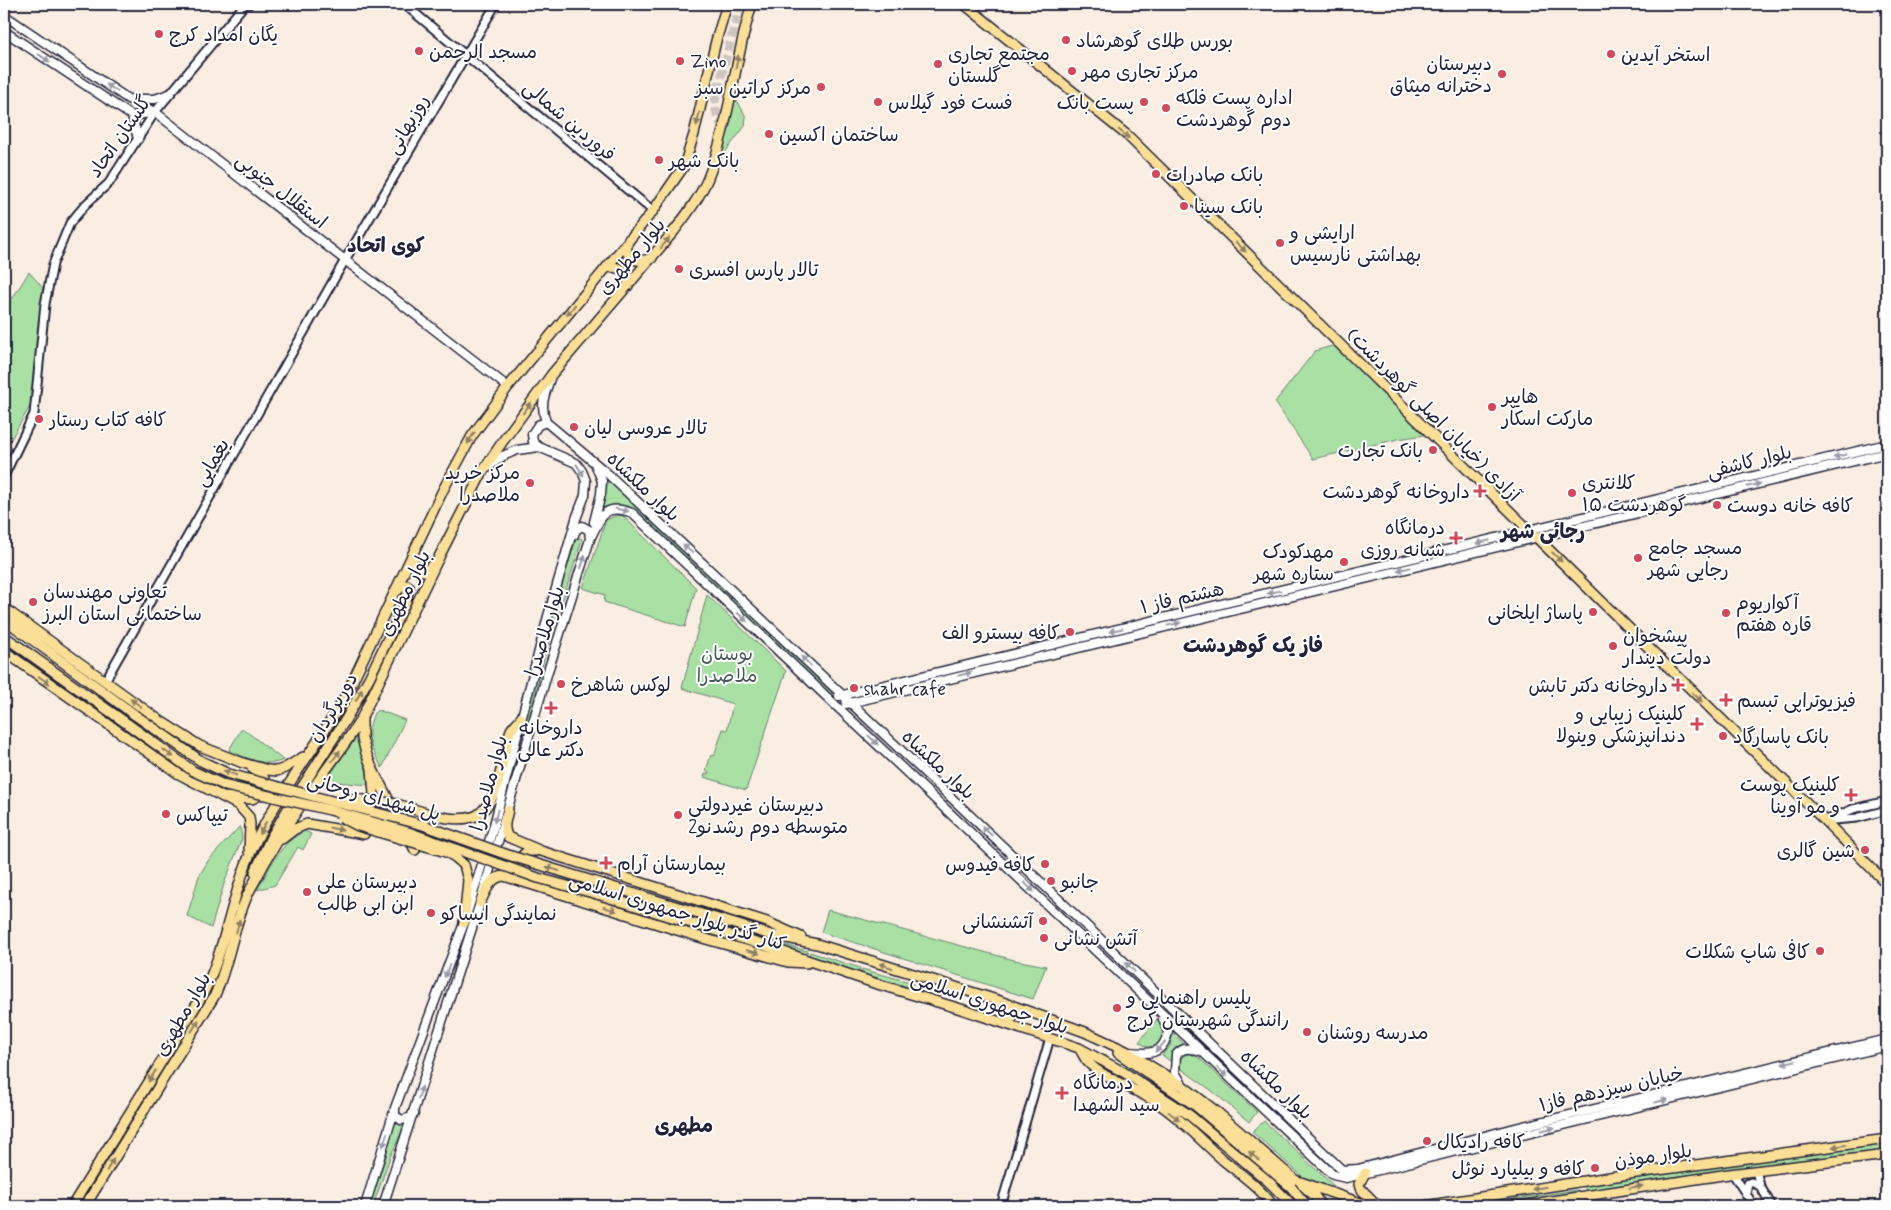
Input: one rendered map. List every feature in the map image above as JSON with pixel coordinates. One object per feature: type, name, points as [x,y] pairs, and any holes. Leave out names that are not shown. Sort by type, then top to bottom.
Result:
[{"type":"main road","name":"بلوار مطهری","points":[[72,1206],[206,989],[213,974],[248,858],[274,808],[346,696],[472,436],[508,387],[653,211],[684,166],[694,134],[726,4]]},
{"type":"main road","name":"بلوار مطهری","points":[[85,1206],[215,995],[224,973],[250,890],[278,842],[362,717],[440,555],[483,471],[552,374],[653,258],[693,206],[707,180],[721,137],[744,29],[752,4]]},
{"type":"main road","name":"آزادی (خیابان اصلی گوهردشت)","points":[[964,4],[1128,136],[1887,884]]},
{"type":"main road","name":"استقلال جنوبی","points":[[4,15],[128,99],[154,112],[508,387]]},
{"type":"main road","points":[[4,31],[132,116],[138,139]]},
{"type":"main road","points":[[128,99],[155,99],[169,94]]},
{"type":"main road","points":[[132,116],[154,112]]},
{"type":"main road","points":[[631,237],[627,245],[628,254],[631,258],[639,261],[653,258]]},
{"type":"main road","points":[[606,268],[613,267],[626,272],[629,281],[628,286]]},
{"type":"main road","points":[[539,448],[533,442],[532,434],[538,425],[546,422],[542,411],[544,397],[552,374]]},
{"type":"main road","name":"بلوار ملکشاه","points":[[546,422],[594,462],[1082,921],[1342,1170]]},
{"type":"main road","name":"بلوار کاشفی","points":[[1697,495],[1887,444]]},
{"type":"main road","name":"بلوار ملاصدرا","points":[[365,1206],[395,1108],[464,923],[494,825],[521,718],[576,519],[585,495],[586,481],[576,463],[539,448],[517,450],[503,456],[483,471]]},
{"type":"main road","name":"بلوار کاشفی","points":[[1533,534],[1887,453]]},
{"type":"main road","name":"بلوارملاصدرا","points":[[508,810],[548,671],[590,539],[601,494],[602,481],[594,462]]},
{"type":"main road","name":"بلوار ملکشاه","points":[[590,539],[602,514],[611,509],[622,509],[632,513],[1333,1176],[1346,1178],[1364,1173]]},
{"type":"main road","points":[[566,557],[579,527],[589,530],[590,539]]},
{"type":"main road","name":"هشتم فاز ۱","points":[[837,706],[1290,596],[1533,534]]},
{"type":"main road","name":"هشتم فاز ۱","points":[[829,698],[1533,534]]},
{"type":"main road","points":[[413,555],[414,566],[422,571],[428,569],[440,555]]},
{"type":"main road","name":"دوربرگردان","points":[[250,890],[256,869],[270,839],[346,720],[369,678],[410,592],[410,587],[403,585],[395,593]]},
{"type":"main road","points":[[4,608],[104,681],[192,741],[214,753],[243,763],[277,771],[301,760],[316,745]]},
{"type":"main road","name":"پل شهدای روحانی","points":[[4,619],[201,761],[229,774],[423,825],[508,855],[771,935]]},
{"type":"main road","name":"پل شهدای روحانی","points":[[4,636],[193,770],[226,786],[330,810],[416,834],[538,878],[634,904],[766,946]]},
{"type":"main road","points":[[4,651],[179,774],[238,805],[249,817],[248,858]]},
{"type":"main road","points":[[362,717],[362,738],[372,768],[415,850]]},
{"type":"main road","points":[[328,799],[378,801],[454,819],[466,819],[476,816],[484,809],[494,795],[512,729],[521,718]]},
{"type":"main road","points":[[224,796],[252,799],[261,793],[265,782],[263,776],[243,763]]},
{"type":"main road","points":[[278,842],[295,829],[307,824],[364,834],[374,794],[372,768]]},
{"type":"main road","points":[[330,810],[358,826],[455,856],[464,865],[468,880],[464,923]]},
{"type":"main road","name":"بلوار ملاصدرا","points":[[383,1206],[414,1114],[508,810]]},
{"type":"main road","name":"کنار گذر بلوار جمهوری اسلامی","points":[[508,810],[505,826],[505,832],[508,837],[541,851],[767,922],[817,944]]},
{"type":"main road","points":[[530,883],[521,878],[519,873],[521,858],[529,850],[541,851]]},
{"type":"main road","name":"کنار گذر بلوار جمهوری اسلامی","points":[[480,903],[491,881],[497,876],[504,876],[706,939],[788,962],[817,964]]},
{"type":"main road","points":[[1073,929],[1080,928],[1082,921]]},
{"type":"main road","name":"بلوار جمهوری اسلامی","points":[[771,935],[817,944],[1012,1005],[1059,1021],[1126,1051],[1183,1086],[1256,1146],[1293,1183]]},
{"type":"main road","points":[[1102,956],[1101,947],[1107,945]]},
{"type":"main road","name":"بلوار جمهوری اسلامی","points":[[766,946],[1079,1048],[1088,1062],[1107,1077],[1157,1102],[1182,1122],[1260,1191],[1273,1206]]},
{"type":"main road","points":[[1007,1023],[1015,1015],[1012,1005]]},
{"type":"main road","points":[[1126,1051],[1148,1054],[1161,1047],[1168,1032],[1162,1015]]},
{"type":"main road","points":[[1090,1034],[1196,1106],[1293,1183],[1314,1195],[1321,1206]]},
{"type":"main road","name":"خیابان سیزدهم فاز۱","points":[[1342,1170],[1358,1169],[1510,1129],[1887,1039]]},
{"type":"main road","name":"خیابان سیزدهم فاز۱","points":[[1364,1173],[1887,1046]]},
{"type":"main road","points":[[1079,1048],[1125,1073],[1188,1114],[1282,1194],[1293,1206]]},
{"type":"main road","points":[[1183,1086],[1175,1072],[1176,1055],[1188,1048],[1202,1053]]},
{"type":"main road","points":[[395,1108],[395,1115],[401,1120],[409,1118],[414,1114]]},
{"type":"main road","name":"بلوار موذن","points":[[1424,1206],[1629,1174],[1887,1139]]},
{"type":"main road","name":"بلوار موذن","points":[[1519,1206],[1733,1174],[1887,1155]]},
{"type":"main road","points":[[1364,1173],[1359,1184],[1360,1188],[1378,1206]]},
{"type":"main road","points":[[1293,1183],[1306,1206]]},
{"type":"main road","points":[[1293,1183],[1369,1206]]},
{"type":"street","name":"گلستان اتحاد","points":[[4,476],[34,414],[45,304],[53,264],[70,223],[86,204],[109,183],[154,112],[245,4],[249,4]]},
{"type":"street","name":"فروردین شمالی","points":[[404,4],[653,211]]},
{"type":"street","name":"روزبهانی","points":[[345,260],[496,4]]},
{"type":"street","name":"یغمایی","points":[[104,681],[345,260]]},
{"type":"street","points":[[1825,821],[1853,809],[1887,801]]},
{"type":"street","points":[[1853,809],[1851,813],[1857,818]]},
{"type":"street","points":[[1825,821],[1857,818],[1887,810]]},
{"type":"street","points":[[1001,1206],[1050,1038]]},
{"type":"street","points":[[1756,1171],[1760,1186],[1772,1206]]},
{"type":"street","points":[[1733,1174],[1754,1206]]},
{"type":"street","points":[[1746,1195],[1748,1184],[1751,1182],[1760,1186]]},
{"type":"green space","points":[[733,100],[738,102],[746,117],[745,126],[717,163],[724,144]]},
{"type":"green space","points":[[29,272],[43,288],[32,403],[4,451],[4,312]]},
{"type":"green space","points":[[1335,345],[1424,435],[1398,439],[1313,459],[1275,402],[1315,351]]},
{"type":"green space","points":[[603,473],[835,693],[830,694],[635,511],[618,506],[600,509]]},
{"type":"green space","name":"بوستان ملاصدرا","points":[[618,515],[623,516],[696,588],[685,627],[604,602],[605,595],[583,588],[606,520]]},
{"type":"green space","points":[[581,538],[582,540],[545,655],[517,768],[515,769],[537,666],[576,539]]},
{"type":"green space","name":"بوستان ملاصدرا","points":[[707,595],[786,671],[746,790],[704,777],[709,772],[706,771],[711,755],[714,756],[723,729],[727,730],[733,704],[682,688]]},
{"type":"green space","points":[[378,710],[405,720],[382,768],[369,736],[374,713]]},
{"type":"green space","points":[[242,728],[283,760],[270,763],[263,762],[229,750]]},
{"type":"green space","points":[[357,737],[369,785],[325,781]]},
{"type":"green space","points":[[240,826],[242,838],[224,884],[211,928],[187,916],[199,876],[208,861]]},
{"type":"green space","points":[[305,831],[311,834],[303,850],[298,847],[275,885],[257,890],[276,856],[289,842]]},
{"type":"green space","points":[[828,910],[1014,960],[1046,966],[1033,999],[821,932]]},
{"type":"green space","points":[[769,941],[808,951],[806,955],[768,943]]},
{"type":"green space","points":[[810,952],[860,968],[859,972],[809,956]]},
{"type":"green space","points":[[862,969],[913,983],[912,988],[861,973]]},
{"type":"green space","points":[[1157,1019],[1163,1029],[1161,1040],[1155,1046],[1147,1047],[1139,1042]]},
{"type":"green space","points":[[1173,1033],[1184,1044],[1174,1050],[1170,1061],[1162,1055],[1170,1046]]},
{"type":"green space","points":[[1191,1053],[1198,1057],[1257,1112],[1249,1122],[1211,1090],[1180,1068],[1181,1058]]},
{"type":"green space","points":[[1264,1121],[1334,1186],[1331,1191],[1311,1184],[1252,1132]]},
{"type":"green space","points":[[393,1122],[405,1125],[390,1157],[373,1206],[369,1206],[386,1156]]},
{"type":"green space","points":[[1887,1143],[1887,1151],[1586,1192],[1584,1184]]},
{"type":"green space","points":[[1576,1190],[1577,1194],[1491,1206],[1465,1206]]},
{"type":"tunnel","points":[[723,129],[717,116],[715,101],[740,4]]},
{"type":"place","name":"یگان امداد کرج","points":[[159,34]]},
{"type":"place","name":"بورس طلای گوهرشاد","points":[[1066,40]]},
{"type":"place","name":"مسجد الرحمن","points":[[419,51]]},
{"type":"place","name":"استخر آیدین","points":[[1611,54]]},
{"type":"place","name":"Zino","points":[[680,61]]},
{"type":"place","name":"مجتمع تجاری گلستان","points":[[938,64]]},
{"type":"place","name":"مرکز تجاری مهر","points":[[1072,71]]},
{"type":"place","name":"دبیرستان دخترانه میثاق","points":[[1502,74]]},
{"type":"place","name":"مرکز کراتین سبز","points":[[821,87]]},
{"type":"place","name":"فست فود گیلاس","points":[[878,102]]},
{"type":"place","name":"پست بانک","points":[[1144,102]]},
{"type":"place","name":"اداره پست فلکه دوم گوهردشت","points":[[1166,108]]},
{"type":"place","name":"ساختمان اکسین","points":[[769,134]]},
{"type":"place","name":"بانک شهر","points":[[659,160]]},
{"type":"place","name":"بانک صادرات","points":[[1156,174]]},
{"type":"place","name":"بانک سینا","points":[[1184,206]]},
{"type":"place","name":"ارایشی و بهداشتی نارسیس","points":[[1280,243]]},
{"type":"place","name":"تالار پارس افسری","points":[[679,269]]},
{"type":"place","name":"هایپر مارکت اسکار","points":[[1492,407]]},
{"type":"place","name":"کافه کتاب رستار","points":[[39,419]]},
{"type":"place","name":"تالار عروسی لیان","points":[[574,427]]},
{"type":"place","name":"بانک تجارت","points":[[1433,450]]},
{"type":"place","name":"مرکز خرید ملاصدرا","points":[[530,483]]},
{"type":"place","name":"داروخانه گوهردشت","points":[[1480,491]]},
{"type":"place","name":"کلانتری ۱۵ گوهردشت","points":[[1572,493]]},
{"type":"place","name":"کافه خانه‌ دوست","points":[[1717,505]]},
{"type":"place","name":"درمانگاه شبانه روزی","points":[[1456,538]]},
{"type":"place","name":"مسجد جامع رجایی شهر","points":[[1638,558]]},
{"type":"place","name":"مهدکودک ستاره شهر","points":[[1344,562]]},
{"type":"place","name":"تعاونی مهندسان ساختمانی استان البرز","points":[[33,602]]},
{"type":"place","name":"پاساژ ایلخانی","points":[[1593,612]]},
{"type":"place","name":"آکواریوم قاره هفتم","points":[[1726,613]]},
{"type":"place","name":"کافه بیسترو الف","points":[[1070,632]]},
{"type":"place","name":"پیشخوان دولت دیندار","points":[[1613,646]]},
{"type":"place","name":"لوکس شاهرخ","points":[[561,684]]},
{"type":"place","name":"داروخانه دکتر تابش","points":[[1678,685]]},
{"type":"place","name":"shahr cafe","points":[[854,688]]},
{"type":"place","name":"فیزیوتراپی تبسم","points":[[1726,700]]},
{"type":"place","name":"داروخانه دکتر عالی","points":[[551,708]]},
{"type":"place","name":"کلینیک زیبایی و دندانپزشکی وینولا","points":[[1697,724]]},
{"type":"place","name":"بانک پاسارگاد","points":[[1723,736]]},
{"type":"place","name":"کلینیک پوست و مو آوینا","points":[[1851,795]]},
{"type":"place","name":"تیپاکس","points":[[166,814]]},
{"type":"place","name":"دبیرستان غیردولتی متوسطه دوم رشدنو2","points":[[678,815]]},
{"type":"place","name":"شین گالری","points":[[1865,850]]},
{"type":"place","name":"بیمارستان آرام","points":[[606,863]]},
{"type":"place","name":"كافه فيدوس","points":[[1045,864]]},
{"type":"place","name":"جانبو","points":[[1051,881]]},
{"type":"place","name":"دبیرستان علی ابن ابی طالب","points":[[307,892]]},
{"type":"place","name":"نمایندگی ایساکو","points":[[431,913]]},
{"type":"place","name":"آتشنشانی","points":[[1043,921]]},
{"type":"place","name":"آتش نشانی","points":[[1044,938]]},
{"type":"place","name":"کافی شاپ شکلات","points":[[1820,951]]},
{"type":"place","name":"پلیس راهنمایی و رانندگی شهرستان کرج","points":[[1117,1008]]},
{"type":"place","name":"مدرسه روشنان","points":[[1307,1032]]},
{"type":"place","name":"درمانگاه سید الشهدا","points":[[1062,1093]]},
{"type":"place","name":"کافه رادیکال","points":[[1427,1141]]},
{"type":"place","name":"کافه و بیلیارد نوئل","points":[[1595,1168]]},
{"type":"district","name":"کوی اتحاد","points":[[386,245]]},
{"type":"district","name":"رجائی شهر","points":[[1543,531]]},
{"type":"district","name":"فاز یک گوهردشت","points":[[1253,645]]},
{"type":"district","name":"مطهری","points":[[684,1125]]}]
